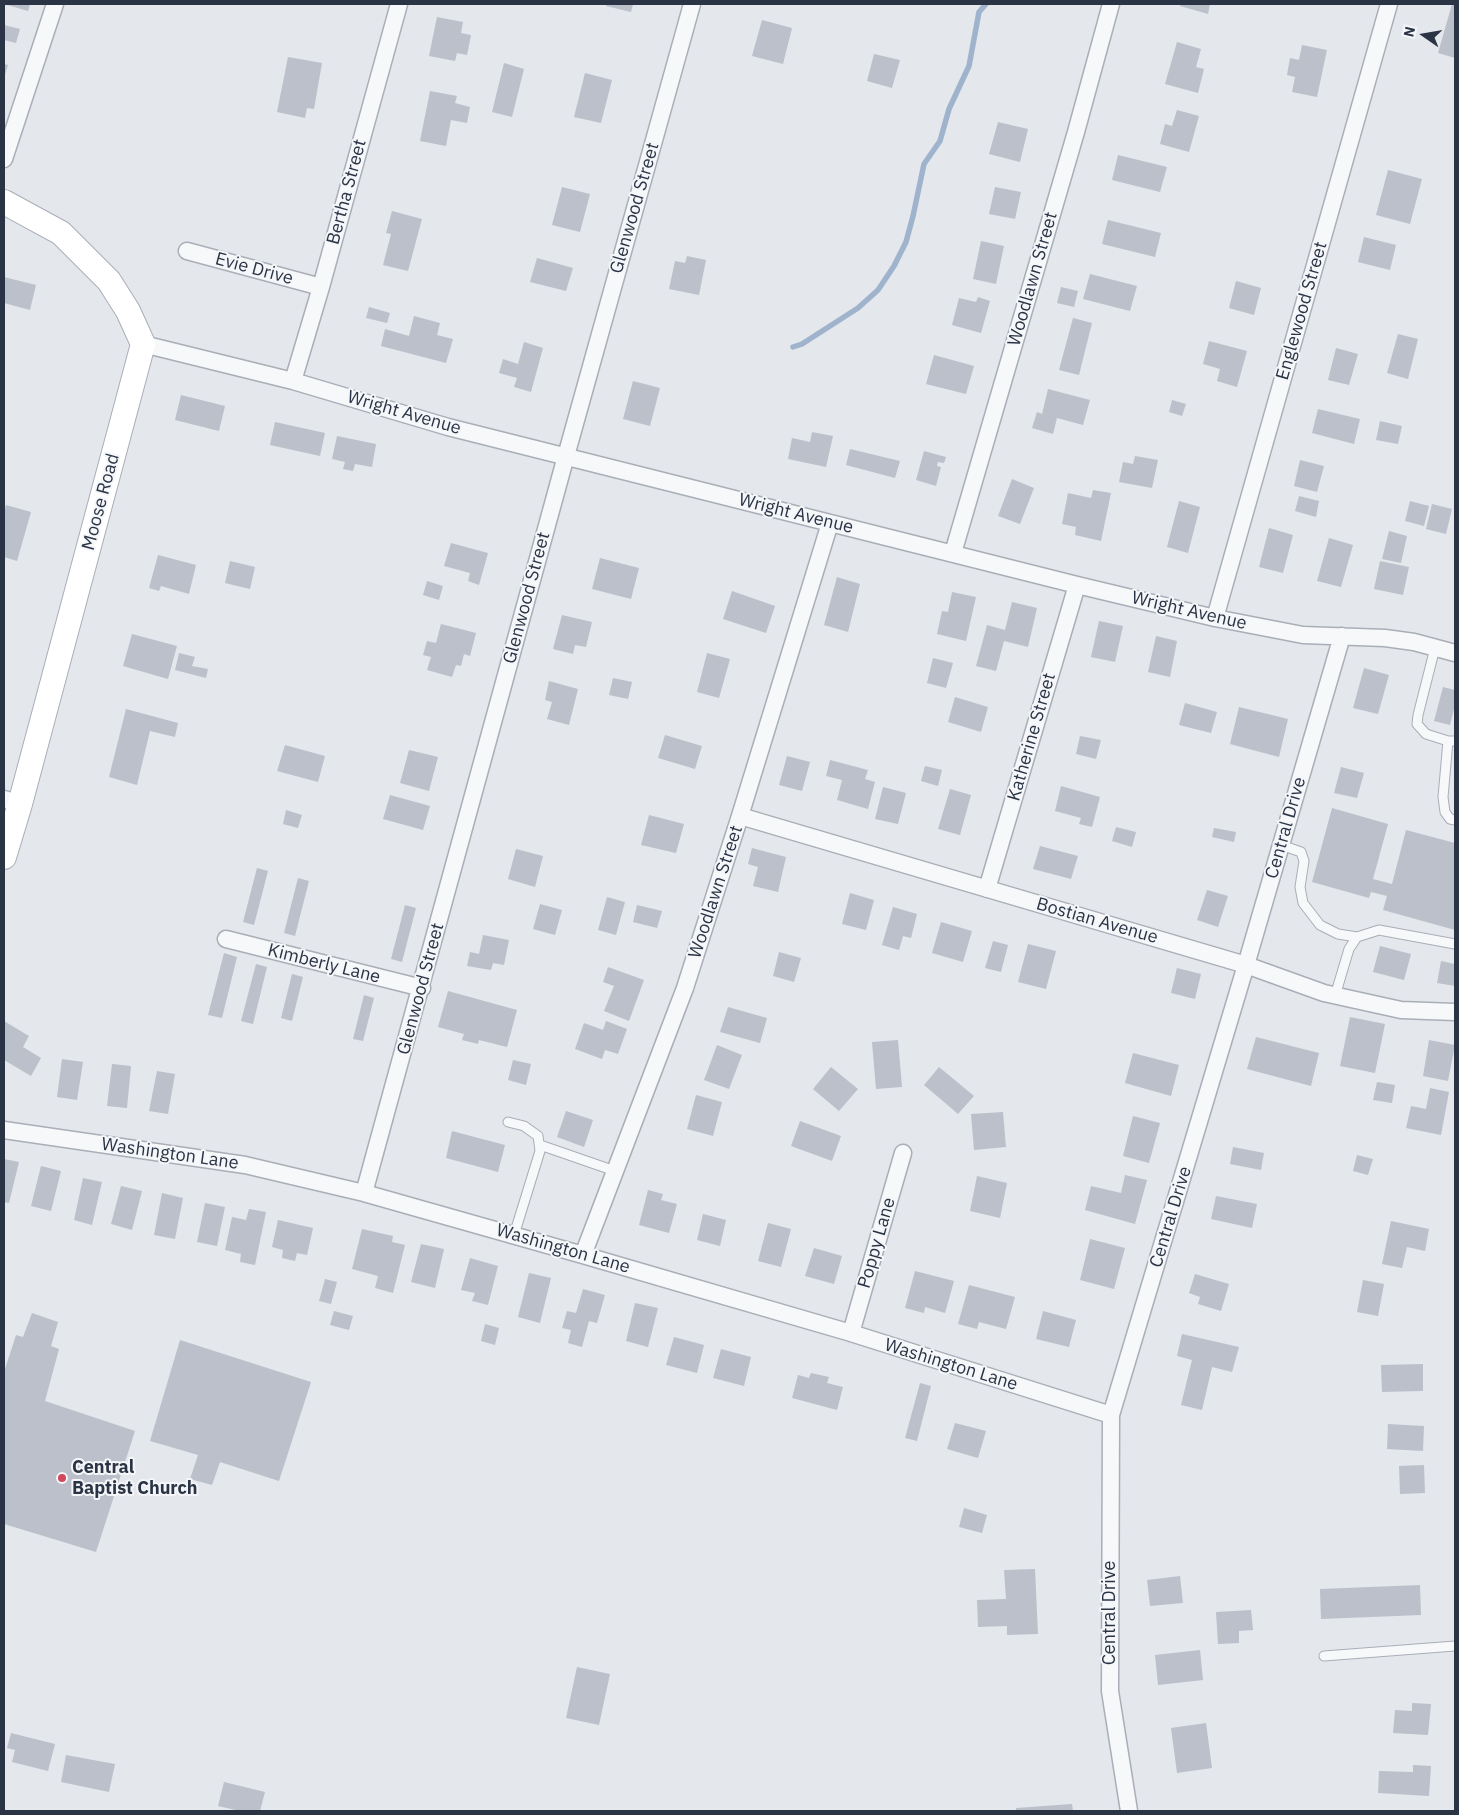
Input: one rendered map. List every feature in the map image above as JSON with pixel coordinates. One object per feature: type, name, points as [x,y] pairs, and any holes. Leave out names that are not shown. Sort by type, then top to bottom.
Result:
[{"type":"street","points":[[4,159],[55,4]]},
{"type":"street","name":"Bertha Street","points":[[294,380],[399,4]]},
{"type":"street","name":"Glenwood Street","points":[[364,1193],[692,4]]},
{"type":"street","name":"Woodlawn Street","points":[[953,553],[1073,142],[1111,4]]},
{"type":"street","name":"Englewood Street","points":[[1215,618],[1389,4]]},
{"type":"street","points":[[4,202],[60,234],[108,281],[128,311],[143,344]]},
{"type":"street","name":"Evie Drive","points":[[187,251],[321,287]]},
{"type":"street","name":"Wright Avenue","points":[[143,344],[294,380],[448,427],[1215,618],[1304,635],[1385,638],[1414,642],[1455,653]]},
{"type":"street","name":"Moose Road","points":[[4,857],[12,802],[143,344]]},
{"type":"street","name":"Woodlawn Street","points":[[583,1255],[685,988],[830,523]]},
{"type":"street","name":"Katherine Street","points":[[987,889],[1077,585]]},
{"type":"street","name":"Central Drive","points":[[1129,1811],[1110,1691],[1111,1415],[1342,636]]},
{"type":"street","name":"Bostian Avenue","points":[[740,816],[1246,965],[1324,993],[1401,1010],[1455,1012]]},
{"type":"street","name":"Kimberly Lane","points":[[226,939],[422,988]]},
{"type":"street","name":"Washington Lane","points":[[4,1130],[245,1165],[364,1193],[851,1333],[1111,1415]]},
{"type":"street","name":"Poppy Lane","points":[[851,1333],[903,1153]]},
{"type":"lane","points":[[1435,648],[1417,724],[1426,734],[1451,741],[1443,797],[1445,812],[1450,819],[1455,820]]},
{"type":"lane","points":[[1281,845],[1301,852],[1304,861],[1300,887],[1303,903],[1320,925],[1338,934],[1357,937],[1379,930],[1455,944]]},
{"type":"lane","points":[[1336,996],[1349,949],[1357,937]]},
{"type":"lane","points":[[508,1122],[524,1126],[538,1136],[540,1146],[514,1235]]},
{"type":"lane","points":[[540,1146],[615,1171]]},
{"type":"lane","points":[[1324,1656],[1455,1646]]},
{"type":"building","points":[[4,4],[30,4],[28,11]]},
{"type":"building","points":[[607,4],[633,4],[631,12],[606,6]]},
{"type":"building","points":[[1181,4],[1210,4],[1208,14],[1180,6]]},
{"type":"building","points":[[1452,4],[1455,4],[1455,58],[1438,53]]},
{"type":"building","points":[[437,17],[463,22],[461,33],[471,35],[467,55],[457,53],[455,61],[429,56]]},
{"type":"building","points":[[762,20],[792,28],[783,64],[752,56]]},
{"type":"building","points":[[4,25],[20,29],[16,43],[4,40]]},
{"type":"building","points":[[1177,42],[1201,49],[1196,67],[1204,69],[1198,93],[1165,84]]},
{"type":"building","points":[[1302,45],[1327,50],[1317,97],[1292,92],[1295,77],[1287,75],[1290,58],[1299,60]]},
{"type":"building","points":[[874,54],[900,60],[892,88],[867,81]]},
{"type":"building","points":[[288,57],[322,63],[314,109],[307,108],[305,118],[277,112]]},
{"type":"building","points":[[504,63],[524,69],[512,117],[492,112]]},
{"type":"building","points":[[4,64],[8,65],[4,78]]},
{"type":"building","points":[[585,73],[612,80],[601,123],[574,117]]},
{"type":"building","points":[[430,91],[457,96],[455,103],[470,107],[467,123],[451,120],[446,146],[420,141]]},
{"type":"building","points":[[1177,110],[1199,116],[1189,152],[1160,144],[1165,124],[1172,126]]},
{"type":"building","points":[[998,122],[1028,129],[1020,162],[989,154]]},
{"type":"building","points":[[1118,155],[1167,167],[1160,192],[1112,180]]},
{"type":"building","points":[[1388,170],[1422,179],[1410,224],[1376,215]]},
{"type":"building","points":[[562,187],[590,194],[580,232],[552,225]]},
{"type":"building","points":[[995,187],[1021,192],[1015,219],[989,214]]},
{"type":"building","points":[[392,211],[422,219],[408,271],[383,265],[391,234],[386,233]]},
{"type":"building","points":[[1108,220],[1161,233],[1155,257],[1102,244]]},
{"type":"building","points":[[1364,237],[1396,245],[1390,270],[1358,262]]},
{"type":"building","points":[[981,241],[1004,246],[996,284],[973,279]]},
{"type":"building","points":[[687,256],[706,260],[699,295],[669,289],[675,261],[685,263]]},
{"type":"building","points":[[537,258],[573,268],[566,291],[530,282]]},
{"type":"building","points":[[1090,274],[1137,286],[1130,311],[1083,299]]},
{"type":"building","points":[[4,277],[36,285],[30,310],[4,303]]},
{"type":"building","points":[[1236,281],[1261,288],[1254,315],[1229,308]]},
{"type":"building","points":[[1061,287],[1078,291],[1074,307],[1057,303]]},
{"type":"building","points":[[978,297],[990,301],[981,333],[952,325],[959,298],[976,302]]},
{"type":"building","points":[[369,307],[390,313],[387,323],[366,318]]},
{"type":"building","points":[[414,316],[440,323],[437,335],[453,339],[446,363],[381,346],[385,329],[409,336]]},
{"type":"building","points":[[1073,318],[1092,323],[1079,375],[1059,370]]},
{"type":"building","points":[[1398,334],[1418,339],[1408,379],[1387,373]]},
{"type":"building","points":[[1209,341],[1247,351],[1237,387],[1217,381],[1220,369],[1203,364]]},
{"type":"building","points":[[524,342],[543,348],[531,392],[514,387],[517,378],[499,373],[503,359],[518,364]]},
{"type":"building","points":[[1336,348],[1358,354],[1349,385],[1328,380]]},
{"type":"building","points":[[934,355],[974,366],[966,394],[926,384]]},
{"type":"building","points":[[633,381],[660,388],[650,426],[623,419]]},
{"type":"building","points":[[1048,389],[1090,400],[1083,425],[1057,418],[1053,434],[1032,428],[1037,412],[1042,414]]},
{"type":"building","points":[[181,395],[225,406],[219,431],[175,420]]},
{"type":"building","points":[[1172,400],[1186,404],[1182,416],[1169,412]]},
{"type":"building","points":[[1318,409],[1360,419],[1354,444],[1312,433]]},
{"type":"building","points":[[1380,421],[1402,426],[1398,444],[1376,440]]},
{"type":"building","points":[[275,422],[325,433],[320,456],[270,445]]},
{"type":"building","points":[[812,432],[833,436],[826,467],[788,459],[792,438],[810,442]]},
{"type":"building","points":[[337,436],[376,444],[372,467],[355,464],[353,471],[343,469],[345,462],[332,459]]},
{"type":"building","points":[[850,449],[900,461],[895,478],[846,465]]},
{"type":"building","points":[[924,451],[946,457],[944,463],[938,462],[937,466],[941,467],[936,486],[916,480]]},
{"type":"building","points":[[1135,456],[1158,460],[1152,488],[1119,482],[1123,462],[1133,464]]},
{"type":"building","points":[[1300,460],[1324,466],[1317,492],[1294,486]]},
{"type":"building","points":[[1012,479],[1034,488],[1020,524],[998,516]]},
{"type":"building","points":[[1093,490],[1111,493],[1101,541],[1075,535],[1076,527],[1062,524],[1068,493],[1091,498]]},
{"type":"building","points":[[1299,496],[1319,501],[1316,517],[1295,511]]},
{"type":"building","points":[[1179,501],[1200,507],[1188,553],[1167,547]]},
{"type":"building","points":[[1410,501],[1429,506],[1424,526],[1405,521]]},
{"type":"building","points":[[1432,504],[1452,509],[1446,534],[1426,529]]},
{"type":"building","points":[[6,505],[31,512],[17,561],[4,557],[4,513]]},
{"type":"building","points":[[1269,528],[1293,535],[1283,573],[1259,567]]},
{"type":"building","points":[[1389,531],[1407,536],[1401,563],[1382,559]]},
{"type":"building","points":[[1329,538],[1353,545],[1341,587],[1317,581]]},
{"type":"building","points":[[451,543],[488,553],[479,585],[468,581],[470,573],[444,566]]},
{"type":"building","points":[[158,555],[196,565],[189,594],[161,586],[159,591],[149,588]]},
{"type":"building","points":[[600,558],[639,568],[631,599],[592,589]]},
{"type":"building","points":[[230,561],[255,567],[250,589],[225,583]]},
{"type":"building","points":[[1380,561],[1409,567],[1403,595],[1374,589]]},
{"type":"building","points":[[837,577],[860,584],[848,632],[824,625]]},
{"type":"building","points":[[427,581],[443,586],[439,600],[423,595]]},
{"type":"building","points":[[732,591],[775,606],[766,633],[723,619]]},
{"type":"building","points":[[952,592],[976,597],[966,641],[937,634],[942,611],[948,612]]},
{"type":"building","points":[[1012,602],[1037,608],[1028,647],[1004,641],[996,671],[976,666],[987,625],[1005,630]]},
{"type":"building","points":[[562,615],[592,622],[586,647],[575,645],[573,654],[553,649]]},
{"type":"building","points":[[1099,621],[1123,626],[1115,662],[1091,657]]},
{"type":"building","points":[[441,624],[476,633],[470,656],[464,654],[461,666],[456,665],[452,677],[427,670],[431,657],[423,655],[427,641],[436,643]]},
{"type":"building","points":[[132,634],[177,646],[168,679],[123,666]]},
{"type":"building","points":[[1156,636],[1177,641],[1170,677],[1148,672]]},
{"type":"building","points":[[179,653],[195,657],[192,666],[208,669],[206,678],[175,670]]},
{"type":"building","points":[[707,653],[730,659],[719,698],[697,692]]},
{"type":"building","points":[[933,658],[953,663],[946,688],[927,683]]},
{"type":"building","points":[[1364,668],[1389,675],[1378,714],[1353,708]]},
{"type":"building","points":[[613,678],[632,682],[628,699],[609,695]]},
{"type":"building","points":[[549,681],[578,689],[569,725],[547,719],[552,702],[545,700]]},
{"type":"building","points":[[1443,687],[1455,690],[1455,705],[1450,725],[1434,721]]},
{"type":"building","points":[[955,697],[988,707],[981,732],[948,722]]},
{"type":"building","points":[[1185,703],[1217,712],[1211,733],[1179,725]]},
{"type":"building","points":[[1239,707],[1288,719],[1279,757],[1230,744]]},
{"type":"building","points":[[126,709],[178,723],[175,737],[150,731],[137,785],[109,777]]},
{"type":"building","points":[[665,735],[702,746],[695,769],[658,758]]},
{"type":"building","points":[[1080,736],[1101,740],[1096,759],[1076,754]]},
{"type":"building","points":[[285,745],[325,756],[318,782],[277,771]]},
{"type":"building","points":[[409,750],[438,757],[429,791],[400,783]]},
{"type":"building","points":[[787,756],[810,762],[802,791],[779,785]]},
{"type":"building","points":[[830,760],[868,770],[865,779],[875,782],[868,809],[837,800],[842,780],[826,776]]},
{"type":"building","points":[[925,766],[942,770],[938,786],[921,781]]},
{"type":"building","points":[[1341,767],[1364,773],[1357,798],[1334,793]]},
{"type":"building","points":[[1061,786],[1100,797],[1092,827],[1079,824],[1081,818],[1055,811]]},
{"type":"building","points":[[883,787],[906,793],[898,824],[875,819]]},
{"type":"building","points":[[950,789],[971,795],[960,835],[938,829]]},
{"type":"building","points":[[390,795],[430,806],[423,830],[383,819]]},
{"type":"building","points":[[1332,808],[1388,824],[1373,879],[1392,884],[1406,830],[1455,843],[1455,930],[1383,910],[1387,896],[1371,892],[1369,898],[1312,882]]},
{"type":"building","points":[[286,810],[302,815],[298,828],[283,824]]},
{"type":"building","points":[[649,815],[684,824],[676,853],[641,845]]},
{"type":"building","points":[[1116,827],[1136,832],[1132,847],[1112,841]]},
{"type":"building","points":[[1214,828],[1236,832],[1234,842],[1212,837]]},
{"type":"building","points":[[1040,846],[1078,856],[1071,879],[1033,869]]},
{"type":"building","points":[[752,848],[786,857],[778,892],[753,886],[758,867],[748,864]]},
{"type":"building","points":[[516,849],[543,856],[535,887],[508,879]]},
{"type":"building","points":[[257,868],[268,871],[254,925],[243,922]]},
{"type":"building","points":[[298,878],[309,881],[295,936],[284,933]]},
{"type":"building","points":[[1207,890],[1228,896],[1218,927],[1197,920]]},
{"type":"building","points":[[850,893],[874,900],[866,930],[842,924]]},
{"type":"building","points":[[607,897],[625,902],[616,935],[598,930]]},
{"type":"building","points":[[540,904],[562,910],[555,935],[533,929]]},
{"type":"building","points":[[405,905],[416,908],[402,962],[391,959]]},
{"type":"building","points":[[637,905],[662,911],[657,928],[633,922]]},
{"type":"building","points":[[893,907],[917,914],[911,938],[903,936],[899,950],[882,945]]},
{"type":"building","points":[[941,922],[972,931],[963,962],[932,953]]},
{"type":"building","points":[[483,935],[509,940],[504,965],[493,963],[491,970],[467,966],[470,952],[479,954]]},
{"type":"building","points":[[993,941],[1008,945],[1001,972],[985,968]]},
{"type":"building","points":[[1028,944],[1056,951],[1046,989],[1018,982]]},
{"type":"building","points":[[1380,946],[1411,954],[1404,980],[1373,972]]},
{"type":"building","points":[[779,952],[801,958],[794,982],[773,976]]},
{"type":"building","points":[[224,953],[237,957],[222,1018],[208,1015]]},
{"type":"building","points":[[1441,961],[1455,964],[1455,986],[1437,983]]},
{"type":"building","points":[[256,964],[267,967],[253,1024],[241,1021]]},
{"type":"building","points":[[608,967],[644,980],[629,1021],[604,1011],[614,986],[603,982]]},
{"type":"building","points":[[1177,968],[1201,974],[1195,999],[1171,993]]},
{"type":"building","points":[[292,974],[303,977],[292,1021],[281,1018]]},
{"type":"building","points":[[448,991],[517,1010],[507,1047],[479,1040],[478,1044],[462,1040],[464,1034],[438,1027]]},
{"type":"building","points":[[364,995],[374,998],[363,1041],[353,1039]]},
{"type":"building","points":[[728,1007],[767,1018],[760,1043],[720,1032]]},
{"type":"building","points":[[1350,1017],[1385,1024],[1375,1073],[1340,1066]]},
{"type":"building","points":[[4,1021],[29,1036],[23,1047],[41,1058],[31,1076],[4,1060]]},
{"type":"building","points":[[606,1021],[627,1029],[618,1054],[605,1050],[602,1059],[575,1049],[584,1023],[603,1030]]},
{"type":"building","points":[[1256,1037],[1319,1053],[1311,1086],[1247,1069]]},
{"type":"building","points":[[898,1040],[902,1087],[876,1089],[872,1042]]},
{"type":"building","points":[[1429,1040],[1455,1045],[1448,1081],[1423,1076]]},
{"type":"building","points":[[717,1045],[742,1055],[729,1089],[704,1080]]},
{"type":"building","points":[[1133,1053],[1179,1065],[1171,1096],[1125,1083]]},
{"type":"building","points":[[62,1059],[83,1062],[77,1100],[57,1097]]},
{"type":"building","points":[[513,1060],[531,1064],[526,1085],[508,1080]]},
{"type":"building","points":[[112,1064],[131,1066],[127,1108],[107,1106]]},
{"type":"building","points":[[831,1067],[858,1089],[839,1111],[813,1089]]},
{"type":"building","points":[[939,1067],[974,1096],[958,1114],[924,1085]]},
{"type":"building","points":[[157,1071],[175,1074],[168,1114],[149,1111]]},
{"type":"building","points":[[1377,1082],[1395,1085],[1392,1103],[1373,1100]]},
{"type":"building","points":[[1430,1088],[1449,1092],[1441,1135],[1406,1128],[1411,1106],[1426,1109]]},
{"type":"building","points":[[696,1095],[722,1102],[713,1136],[687,1129]]},
{"type":"building","points":[[566,1111],[593,1120],[584,1147],[557,1137]]},
{"type":"building","points":[[1003,1112],[1006,1147],[974,1150],[971,1114]]},
{"type":"building","points":[[1133,1116],[1160,1123],[1149,1163],[1123,1156]]},
{"type":"building","points":[[800,1121],[841,1136],[832,1161],[791,1146]]},
{"type":"building","points":[[452,1131],[505,1145],[498,1172],[446,1158]]},
{"type":"building","points":[[1233,1147],[1264,1153],[1261,1170],[1230,1164]]},
{"type":"building","points":[[1357,1155],[1373,1159],[1368,1175],[1353,1171]]},
{"type":"building","points":[[4,1159],[19,1162],[9,1203],[4,1202]]},
{"type":"building","points":[[41,1166],[61,1171],[51,1211],[31,1206]]},
{"type":"building","points":[[1125,1175],[1147,1180],[1135,1224],[1085,1210],[1091,1186],[1121,1193]]},
{"type":"building","points":[[977,1176],[1007,1183],[1000,1218],[970,1211]]},
{"type":"building","points":[[83,1178],[102,1182],[92,1225],[74,1220]]},
{"type":"building","points":[[121,1186],[142,1191],[132,1230],[111,1224]]},
{"type":"building","points":[[648,1190],[663,1194],[661,1200],[677,1204],[669,1233],[639,1225]]},
{"type":"building","points":[[162,1193],[183,1198],[175,1239],[154,1235]]},
{"type":"building","points":[[1216,1196],[1257,1204],[1252,1228],[1211,1219]]},
{"type":"building","points":[[205,1203],[225,1207],[217,1246],[197,1242]]},
{"type":"building","points":[[249,1209],[266,1212],[255,1265],[240,1262],[241,1254],[225,1250],[232,1217],[246,1220]]},
{"type":"building","points":[[703,1214],[726,1220],[720,1246],[697,1240]]},
{"type":"building","points":[[278,1220],[313,1228],[307,1255],[297,1253],[295,1261],[282,1258],[283,1250],[272,1247]]},
{"type":"building","points":[[1391,1221],[1429,1229],[1425,1251],[1407,1247],[1402,1268],[1382,1264]]},
{"type":"building","points":[[768,1223],[791,1229],[781,1267],[758,1261]]},
{"type":"building","points":[[362,1229],[393,1236],[392,1242],[405,1245],[393,1293],[375,1288],[378,1276],[352,1269]]},
{"type":"building","points":[[1090,1239],[1125,1248],[1114,1289],[1080,1280]]},
{"type":"building","points":[[421,1244],[444,1249],[435,1288],[411,1282]]},
{"type":"building","points":[[814,1248],[842,1256],[834,1284],[805,1276]]},
{"type":"building","points":[[470,1258],[498,1266],[488,1305],[472,1301],[475,1293],[461,1290]]},
{"type":"building","points":[[915,1271],[954,1281],[945,1313],[925,1307],[924,1313],[905,1308]]},
{"type":"building","points":[[529,1273],[551,1278],[540,1323],[518,1317]]},
{"type":"building","points":[[1195,1274],[1229,1284],[1221,1311],[1198,1304],[1200,1297],[1189,1293]]},
{"type":"building","points":[[325,1279],[337,1282],[331,1304],[319,1301]]},
{"type":"building","points":[[1363,1280],[1384,1284],[1378,1316],[1357,1312]]},
{"type":"building","points":[[969,1285],[1015,1297],[1006,1329],[979,1322],[977,1329],[958,1324]]},
{"type":"building","points":[[583,1289],[605,1295],[597,1323],[589,1321],[582,1347],[568,1343],[571,1330],[562,1328],[567,1311],[576,1313]]},
{"type":"building","points":[[635,1303],[658,1308],[648,1347],[626,1341]]},
{"type":"building","points":[[334,1311],[353,1316],[349,1330],[330,1325]]},
{"type":"building","points":[[1043,1311],[1076,1320],[1069,1347],[1036,1339]]},
{"type":"building","name":"Central Baptist Church","points":[[32,1313],[58,1322],[51,1346],[59,1349],[45,1401],[135,1431],[96,1552],[4,1524],[4,1372],[16,1335],[23,1337]]},
{"type":"building","points":[[485,1324],[499,1328],[495,1345],[481,1341]]},
{"type":"building","points":[[1182,1334],[1239,1347],[1232,1372],[1212,1367],[1202,1410],[1181,1405],[1192,1360],[1177,1356]]},
{"type":"building","points":[[674,1337],[704,1345],[697,1373],[666,1365]]},
{"type":"building","points":[[180,1340],[311,1382],[279,1481],[220,1462],[212,1485],[190,1479],[198,1455],[150,1441]]},
{"type":"building","points":[[721,1349],[751,1357],[744,1386],[713,1378]]},
{"type":"building","points":[[1423,1364],[1423,1391],[1382,1392],[1381,1365]]},
{"type":"building","points":[[811,1373],[829,1377],[827,1383],[843,1387],[837,1410],[792,1398],[798,1375],[809,1378]]},
{"type":"building","points":[[920,1383],[931,1386],[917,1441],[905,1438]]},
{"type":"building","points":[[955,1423],[986,1431],[978,1458],[947,1449]]},
{"type":"building","points":[[1388,1424],[1424,1426],[1423,1451],[1387,1449]]},
{"type":"building","points":[[1424,1465],[1425,1493],[1400,1494],[1399,1466]]},
{"type":"building","points":[[964,1508],[987,1515],[982,1533],[959,1527]]},
{"type":"building","points":[[1035,1569],[1038,1634],[1007,1635],[1007,1626],[978,1627],[977,1600],[1006,1599],[1004,1570]]},
{"type":"building","points":[[1180,1576],[1183,1603],[1150,1606],[1147,1580]]},
{"type":"building","points":[[1420,1585],[1421,1615],[1321,1619],[1320,1589]]},
{"type":"building","points":[[1251,1610],[1253,1630],[1239,1631],[1239,1643],[1218,1644],[1216,1612]]},
{"type":"building","points":[[1200,1650],[1203,1680],[1158,1685],[1155,1655]]},
{"type":"building","points":[[577,1667],[610,1674],[599,1725],[566,1718]]},
{"type":"building","points":[[1412,1703],[1431,1704],[1428,1735],[1393,1733],[1395,1710],[1412,1711]]},
{"type":"building","points":[[1206,1723],[1212,1768],[1177,1773],[1171,1728]]},
{"type":"building","points":[[11,1733],[55,1744],[48,1771],[12,1762],[15,1750],[7,1748]]},
{"type":"building","points":[[66,1755],[115,1764],[109,1792],[61,1782]]},
{"type":"building","points":[[1413,1765],[1431,1766],[1429,1796],[1378,1793],[1379,1771],[1413,1772]]},
{"type":"building","points":[[224,1782],[265,1792],[260,1811],[240,1811],[218,1806]]},
{"type":"building","points":[[1072,1804],[1073,1811],[1016,1811],[1016,1808]]},
{"type":"waterway","points":[[793,347],[802,344],[858,308],[878,290],[894,266],[906,242],[924,164],[940,141],[949,109],[969,66],[979,12],[986,4]]},
{"type":"place","name":"Central Baptist Church","points":[[62,1478]]}]
